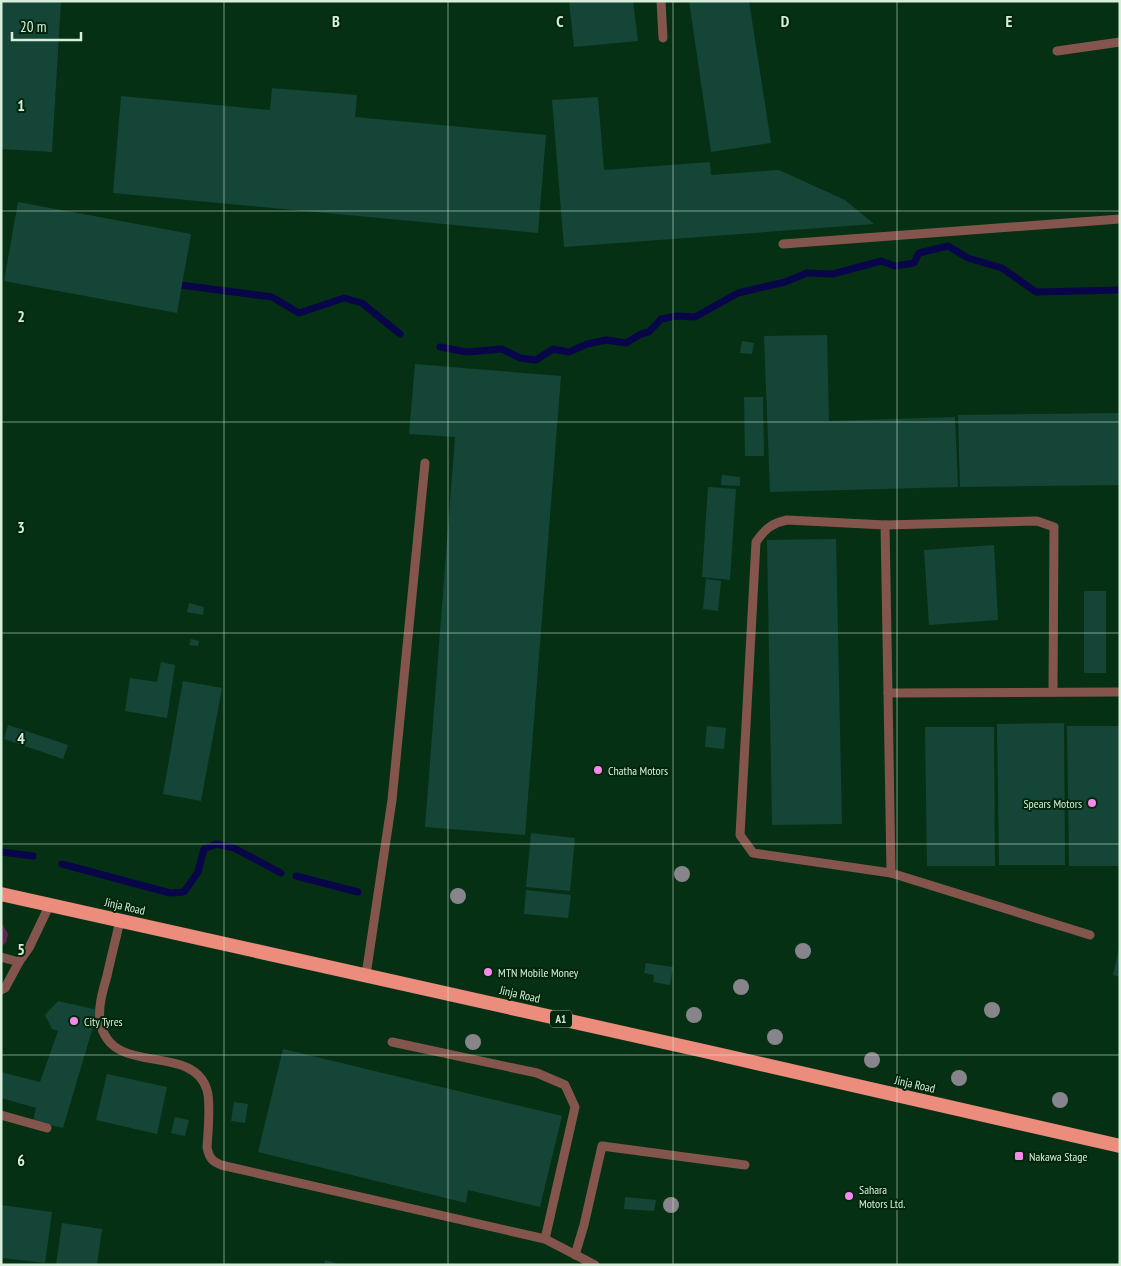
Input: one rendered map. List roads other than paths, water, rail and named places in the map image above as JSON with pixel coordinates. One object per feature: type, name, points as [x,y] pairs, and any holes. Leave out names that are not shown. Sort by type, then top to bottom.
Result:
[{"type":"highway","name":"Jinja Road","points":[[1,894],[1120,1146]]},
{"type":"lane","points":[[661,1],[663,38]]},
{"type":"lane","points":[[1057,51],[1120,42]]},
{"type":"lane","points":[[783,244],[1120,219]]},
{"type":"lane","points":[[366,975],[392,800],[425,463]]},
{"type":"lane","points":[[1054,692],[1054,528],[1037,521],[885,525],[787,520],[775,523],[764,530],[756,542],[740,835],[753,854],[891,873],[1090,935]]},
{"type":"lane","points":[[885,525],[891,873]]},
{"type":"lane","points":[[888,693],[1120,692]]},
{"type":"lane","points":[[1,990],[5,988],[29,948],[50,904]]},
{"type":"lane","points":[[120,920],[100,1006],[100,1021],[105,1035],[110,1044],[123,1053],[186,1067],[196,1072],[208,1092],[207,1148],[208,1155],[212,1161],[221,1165],[545,1239],[595,1265]]},
{"type":"lane","points":[[1,957],[19,962]]},
{"type":"lane","points":[[392,1042],[537,1073],[565,1085],[575,1107],[545,1239]]},
{"type":"lane","points":[[1,1115],[47,1128]]},
{"type":"lane","points":[[575,1255],[584,1225],[602,1146],[745,1165]]},
{"type":"waterway","points":[[440,347],[467,352],[502,349],[520,358],[536,360],[553,349],[569,352],[587,344],[606,340],[626,343],[641,334],[649,332],[661,319],[677,316],[695,317],[738,293],[785,282],[807,273],[833,274],[881,261],[895,266],[914,263],[919,253],[948,246],[968,258],[1002,268],[1036,292],[1120,290]]},
{"type":"waterway","points":[[173,284],[272,297],[299,313],[344,298],[362,303],[400,334]]},
{"type":"waterway","points":[[62,864],[170,893],[184,892],[198,872],[204,849],[216,844],[234,848],[281,873]]},
{"type":"waterway","points":[[1,852],[33,856]]},
{"type":"waterway","points":[[296,876],[358,892]]},
{"type":"place","name":"Chatha Motors","points":[[598,770]]},
{"type":"place","name":"Spears Motors","points":[[1092,803]]},
{"type":"place","name":"MTN Mobile Money","points":[[488,972]]},
{"type":"place","name":"City Tyres","points":[[74,1021]]},
{"type":"place","name":"Nakawa Stage","points":[[1019,1156]]},
{"type":"place","name":"Sahara Motors Ltd.","points":[[849,1196]]}]
